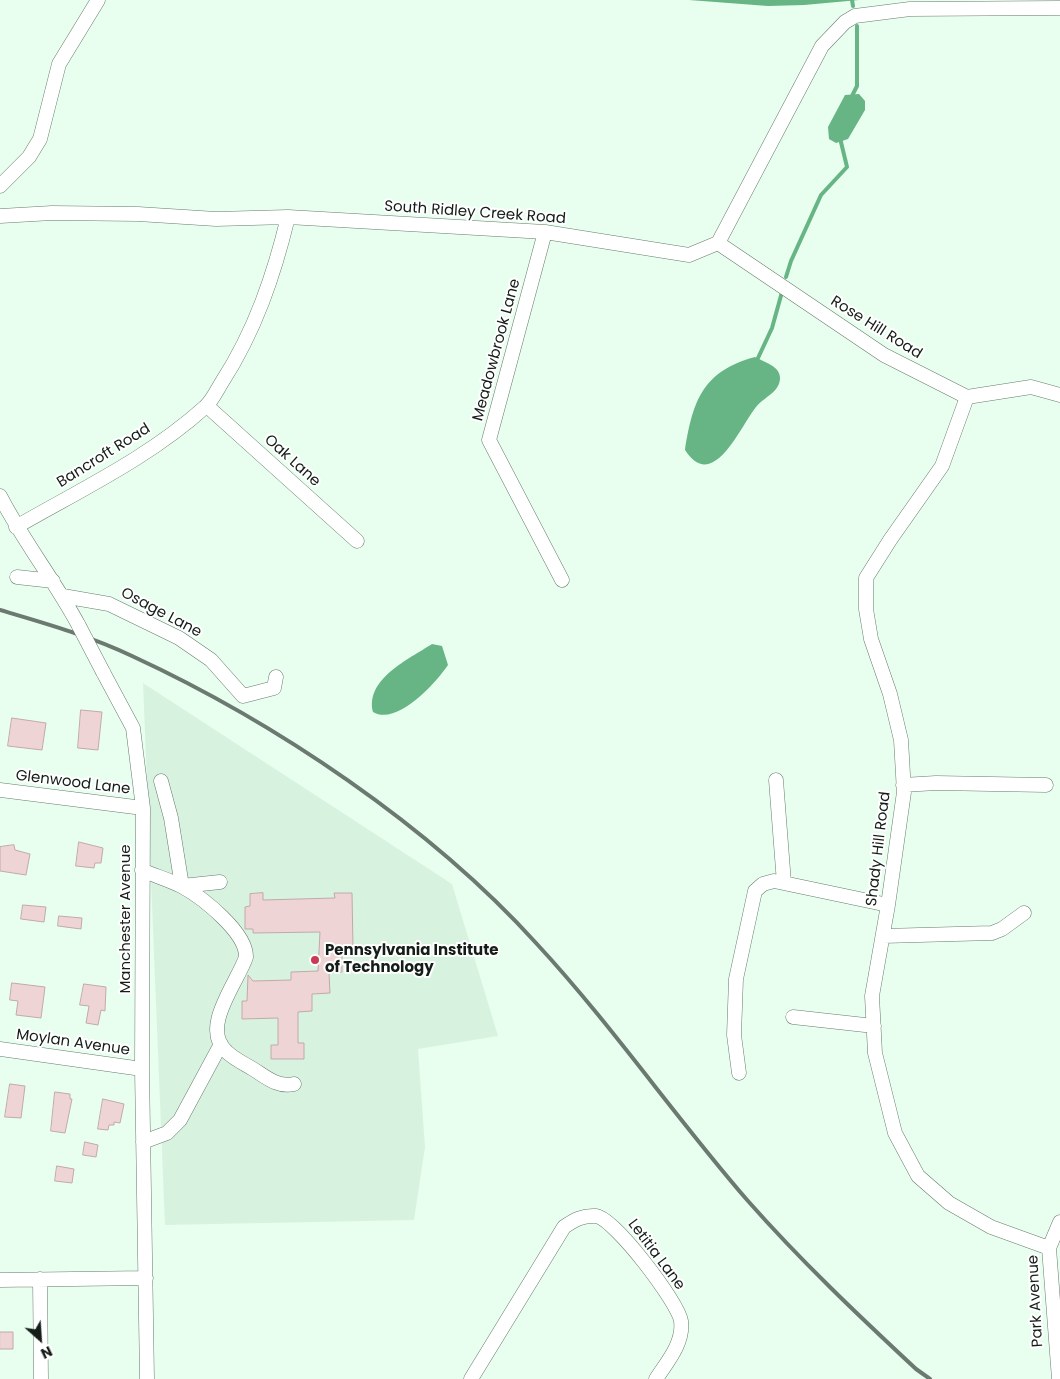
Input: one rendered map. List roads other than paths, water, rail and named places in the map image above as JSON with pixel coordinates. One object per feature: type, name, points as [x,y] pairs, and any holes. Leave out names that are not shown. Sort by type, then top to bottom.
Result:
[{"type":"street","points":[[0,186],[28,157],[40,139],[60,64],[98,0]]},
{"type":"street","points":[[718,243],[822,46],[845,22],[855,16],[910,9],[1060,8]]},
{"type":"street","name":"South Ridley Creek Road","points":[[0,216],[52,213],[138,214],[216,219],[288,217],[545,232],[689,256],[718,243]]},
{"type":"street","name":"Bancroft Road","points":[[16,527],[142,454],[207,406],[235,362],[255,321],[270,280],[288,217]]},
{"type":"street","name":"Meadowbrook Lane","points":[[545,232],[489,440],[562,580]]},
{"type":"street","name":"Rose Hill Road","points":[[718,243],[884,355],[967,397]]},
{"type":"street","points":[[967,397],[1030,387],[1060,395]]},
{"type":"street","name":"Shady Hill Road","points":[[967,397],[942,466],[866,578],[866,609],[871,640],[890,694],[901,740],[903,785],[888,905],[872,996],[876,1053],[895,1132],[918,1176],[949,1203],[990,1227],[1048,1248]]},
{"type":"street","name":"Oak Lane","points":[[207,406],[357,541]]},
{"type":"street","name":"Manchester Avenue","points":[[0,497],[16,527],[63,596],[133,728],[143,808],[142,1069],[146,1379]]},
{"type":"street","points":[[41,563],[17,577],[53,581]]},
{"type":"street","name":"Osage Lane","points":[[63,596],[110,604],[179,638],[212,660],[243,696],[274,688],[276,677]]},
{"type":"street","points":[[776,780],[784,883]]},
{"type":"street","points":[[162,781],[171,818],[182,886]]},
{"type":"street","points":[[903,785],[936,783],[1046,785]]},
{"type":"street","name":"Glenwood Lane","points":[[0,790],[143,808]]},
{"type":"street","points":[[142,870],[182,886],[225,920],[246,950],[243,966],[230,988],[220,1012],[218,1027],[221,1044],[226,1052],[275,1083],[287,1086],[294,1084]]},
{"type":"street","points":[[739,1073],[734,1035],[736,979],[755,891],[763,884],[774,881],[888,905]]},
{"type":"street","points":[[182,886],[220,882]]},
{"type":"street","points":[[883,936],[992,932],[1002,929],[1024,913]]},
{"type":"street","points":[[793,1017],[874,1026]]},
{"type":"street","points":[[143,1142],[167,1133],[180,1120],[221,1044]]},
{"type":"street","name":"Moylan Avenue","points":[[0,1050],[142,1069]]},
{"type":"street","name":"Letitia Lane","points":[[470,1379],[564,1227],[580,1217],[597,1216],[614,1226],[642,1260],[670,1296],[681,1320],[680,1342],[656,1379]]},
{"type":"street","name":"Park Avenue","points":[[1059,1379],[1056,1303],[1048,1248],[1060,1222]]},
{"type":"street","points":[[0,1280],[146,1278]]},
{"type":"street","points":[[40,1279],[41,1379]]},
{"type":"waterway","points":[[852,0],[853,6]]},
{"type":"waterway","points":[[851,98],[857,86],[857,26]]},
{"type":"waterway","points":[[786,277],[791,261],[821,195],[847,167],[840,138]]},
{"type":"waterway","points":[[758,358],[772,328],[782,292]]},
{"type":"railway","points":[[0,610],[100,642],[186,682],[241,712],[348,780],[448,858],[494,900],[564,974],[721,1169],[768,1223],[851,1308],[916,1369],[930,1379]]},
{"type":"place","name":"Pennsylvania Institute of Technology","points":[[315,960]]}]
